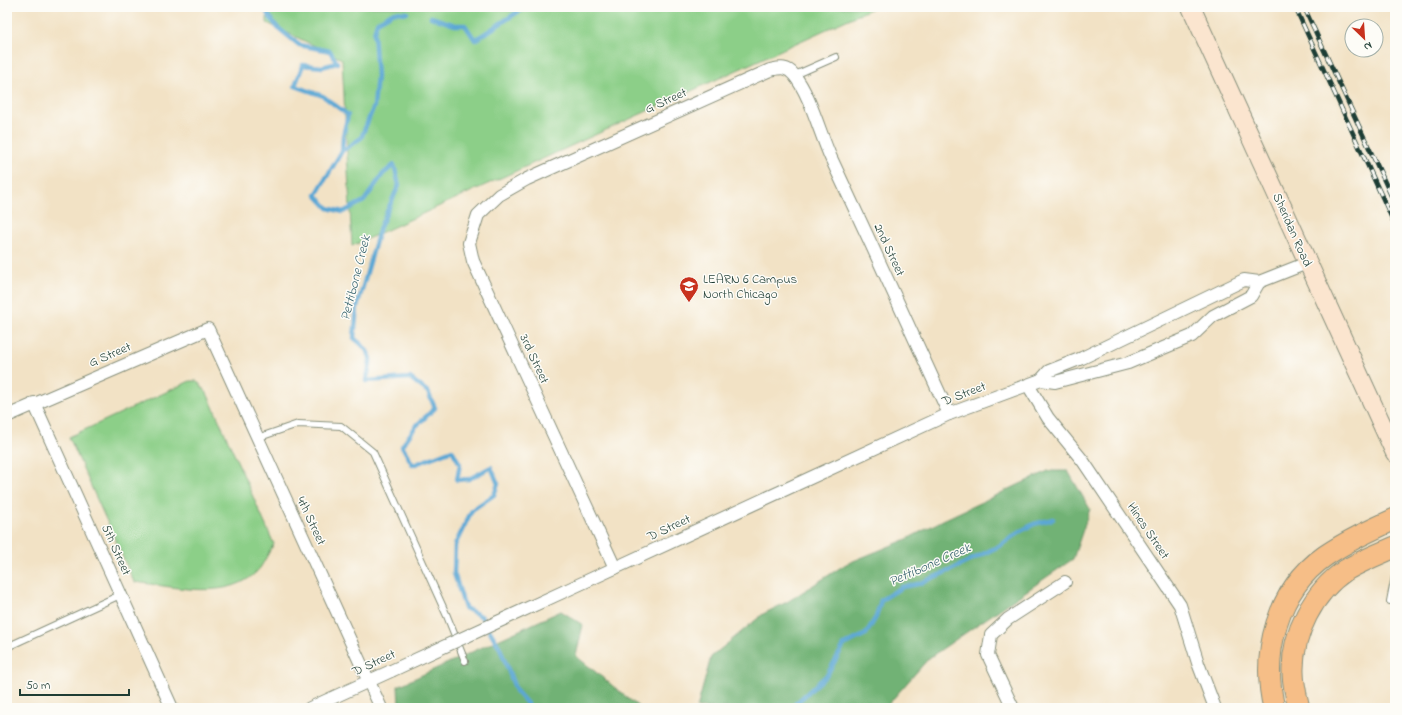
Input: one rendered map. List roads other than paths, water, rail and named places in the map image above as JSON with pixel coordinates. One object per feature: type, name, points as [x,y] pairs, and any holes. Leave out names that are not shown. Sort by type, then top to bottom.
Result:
[{"type":"highway","points":[[1274,708],[1270,693],[1269,666],[1271,642],[1287,598],[1308,571],[1324,557],[1348,541],[1395,519]]},
{"type":"highway","points":[[1298,708],[1294,688],[1294,654],[1299,633],[1308,611],[1330,584],[1345,571],[1395,547]]},
{"type":"main road","name":"Sheridan Road","points":[[1191,7],[1395,453]]},
{"type":"street","name":"G Street","points":[[527,180],[770,70],[782,67],[788,69],[795,75]]},
{"type":"street","name":"2nd Street","points":[[795,75],[806,96],[828,151],[949,414]]},
{"type":"street","name":"3rd Street","points":[[527,180],[499,195],[478,215],[469,243],[473,262],[615,568]]},
{"type":"street","name":"D Street","points":[[1041,380],[1049,371],[1082,358],[1244,280],[1259,282],[1307,263]]},
{"type":"street","name":"D Street","points":[[310,708],[949,414],[1041,380],[1056,382],[1128,363],[1162,350],[1192,336],[1213,316],[1251,296],[1259,282]]},
{"type":"street","name":"G Street","points":[[7,416],[34,403],[208,329],[215,346]]},
{"type":"street","name":"4th Street","points":[[215,346],[381,708]]},
{"type":"street","name":"Hines Street","points":[[1028,384],[1048,418],[1083,461],[1180,604],[1198,663],[1215,708]]},
{"type":"street","name":"5th Street","points":[[34,403],[172,708]]},
{"type":"street","points":[[1013,708],[988,655],[991,634],[1008,619],[1065,582]]},
{"type":"lane","points":[[795,75],[836,57]]},
{"type":"lane","points":[[257,438],[298,424],[341,426],[373,452],[447,616],[465,661]]},
{"type":"lane","points":[[1390,601],[1395,576]]},
{"type":"lane","points":[[7,647],[120,595]]},
{"type":"waterway","name":"Pettibone Creek","points":[[268,7],[267,13],[277,27],[299,45],[330,51],[337,63],[322,67],[303,65],[295,86],[323,96],[348,115],[343,136],[342,151]]},
{"type":"waterway","name":"Pettibone Creek","points":[[431,17],[455,25],[465,25],[475,40],[524,8],[528,7]]},
{"type":"waterway","name":"Pettibone Creek","points":[[407,13],[394,12],[377,22],[374,33],[377,76],[374,106],[361,138],[342,151],[316,195],[328,208],[343,212],[364,201],[383,174],[394,165],[399,185],[380,227],[357,307],[354,338],[361,343],[370,357],[366,381],[410,378],[428,392],[435,408],[416,426],[402,446],[413,465],[452,450],[460,464],[457,480],[469,479],[491,467],[498,484],[494,495],[472,510],[455,545],[454,573],[465,608],[481,616],[500,648],[516,691],[531,708]]},
{"type":"waterway","name":"Pettibone Creek","points":[[791,708],[827,675],[844,645],[866,634],[876,617],[881,600],[902,587],[918,584],[951,570],[1001,545],[1019,532],[1034,524],[1053,519]]},
{"type":"railway","points":[[1295,7],[1395,225]]},
{"type":"railway","points":[[1304,7],[1395,204]]},
{"type":"place","name":"LEARN 6 Campus North Chicago","points":[[689,303]]}]
